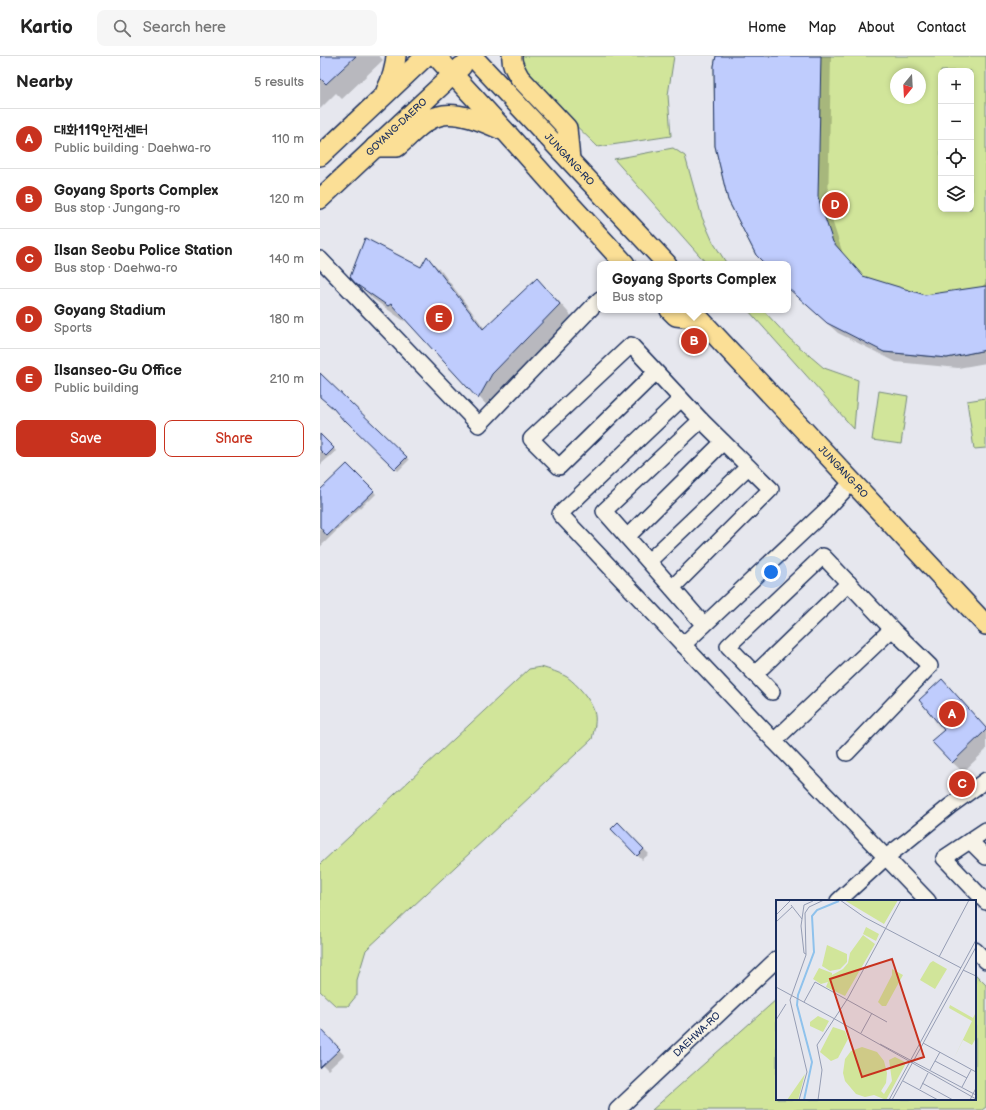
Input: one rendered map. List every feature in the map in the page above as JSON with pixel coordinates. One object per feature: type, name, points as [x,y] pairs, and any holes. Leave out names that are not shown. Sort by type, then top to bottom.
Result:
[{"type":"main road","points":[[384,96],[396,65],[396,56]]},
{"type":"main road","points":[[320,156],[426,56]]},
{"type":"main road","points":[[436,56],[506,131],[622,261]]},
{"type":"main road","name":"GOYANG-DAERO","points":[[320,199],[472,56]]},
{"type":"main road","name":"JUNGANG-RO","points":[[472,56],[664,261]]},
{"type":"main road","points":[[512,56],[515,70],[520,78],[567,128],[570,160]]},
{"type":"main road","points":[[375,147],[397,147],[429,120],[440,115],[453,115],[481,121],[506,131]]},
{"type":"main road","name":"JUNGANG-RO","points":[[673,313],[676,316],[699,315],[986,625]]},
{"type":"street","points":[[320,259],[479,425],[597,302]]},
{"type":"street","points":[[656,372],[559,467],[531,439],[631,345],[681,398],[700,420],[771,489],[672,588]]},
{"type":"street","points":[[681,398],[560,514],[683,646],[927,900]]},
{"type":"street","points":[[700,420],[604,511],[704,625]]},
{"type":"street","points":[[627,537],[723,442]]},
{"type":"street","points":[[649,561],[748,467]]},
{"type":"street","points":[[683,646],[824,512],[852,482]]},
{"type":"street","points":[[772,692],[728,646],[823,556],[892,629],[930,666],[847,754]]},
{"type":"street","points":[[755,674],[849,583]]},
{"type":"street","points":[[774,741],[892,629]]},
{"type":"street","points":[[839,900],[886,857],[950,806],[986,780]]},
{"type":"street","points":[[986,830],[944,858],[986,902]]},
{"type":"street","points":[[970,841],[986,857]]},
{"type":"street","points":[[976,951],[986,961]]},
{"type":"street","name":"DAEHWA-RO","points":[[617,1110],[776,960]]},
{"type":"green space","points":[[522,56],[674,56],[668,95],[671,136],[598,147],[521,72]]},
{"type":"green space","points":[[716,56],[986,56],[986,350],[947,358],[884,352],[791,267],[791,261],[762,261],[756,255],[728,200],[715,146],[714,66]]},
{"type":"green space","points":[[673,148],[685,156],[702,217],[713,242],[725,261],[704,261],[614,159]]},
{"type":"green space","points":[[751,313],[766,313],[790,339],[824,368],[858,380],[854,429]]},
{"type":"green space","points":[[879,391],[908,396],[901,444],[872,440]]},
{"type":"green space","points":[[986,398],[986,448],[974,449],[967,401]]},
{"type":"green space","points":[[541,667],[558,672],[567,677],[587,697],[595,714],[595,725],[592,739],[366,950],[357,980],[357,995],[348,1006],[336,1006],[320,991],[320,864],[529,669]]},
{"type":"green space","points":[[976,975],[986,985],[986,1107],[982,1110],[652,1110],[776,1000],[776,1100],[976,1100]]},
{"type":"building","points":[[320,56],[356,56],[326,84],[320,78]]},
{"type":"building","points":[[716,56],[821,56],[818,197],[833,242],[863,276],[925,295],[986,286],[986,350],[947,358],[884,352],[827,323],[791,291],[791,261],[762,261],[756,255],[728,200],[715,146],[714,66]]},
{"type":"building","points":[[365,238],[421,267],[427,256],[483,329],[537,278],[560,304],[492,374],[478,399],[391,304],[388,306],[356,284],[350,277]]},
{"type":"building","points":[[320,373],[407,457],[395,469],[320,397]]},
{"type":"building","points":[[320,434],[334,448],[326,456],[320,450]]},
{"type":"building","points":[[347,464],[374,491],[327,536],[320,527],[320,490]]},
{"type":"building","points":[[942,679],[986,728],[986,730],[952,763],[931,741],[944,730],[919,700]]},
{"type":"building","points":[[618,822],[644,849],[637,856],[611,829]]},
{"type":"building","points":[[320,1028],[340,1049],[320,1068]]},
{"type":"place","name":"Goyang Stadium","points":[[835,205]]},
{"type":"place","name":"Ilsanseo-Gu Office","points":[[439,318]]},
{"type":"place","name":"Goyang Sports Complex","points":[[694,341]]},
{"type":"place","name":"대화119안전센터","points":[[952,714]]},
{"type":"place","name":"Ilsan Seobu Police Station","points":[[962,784]]}]
